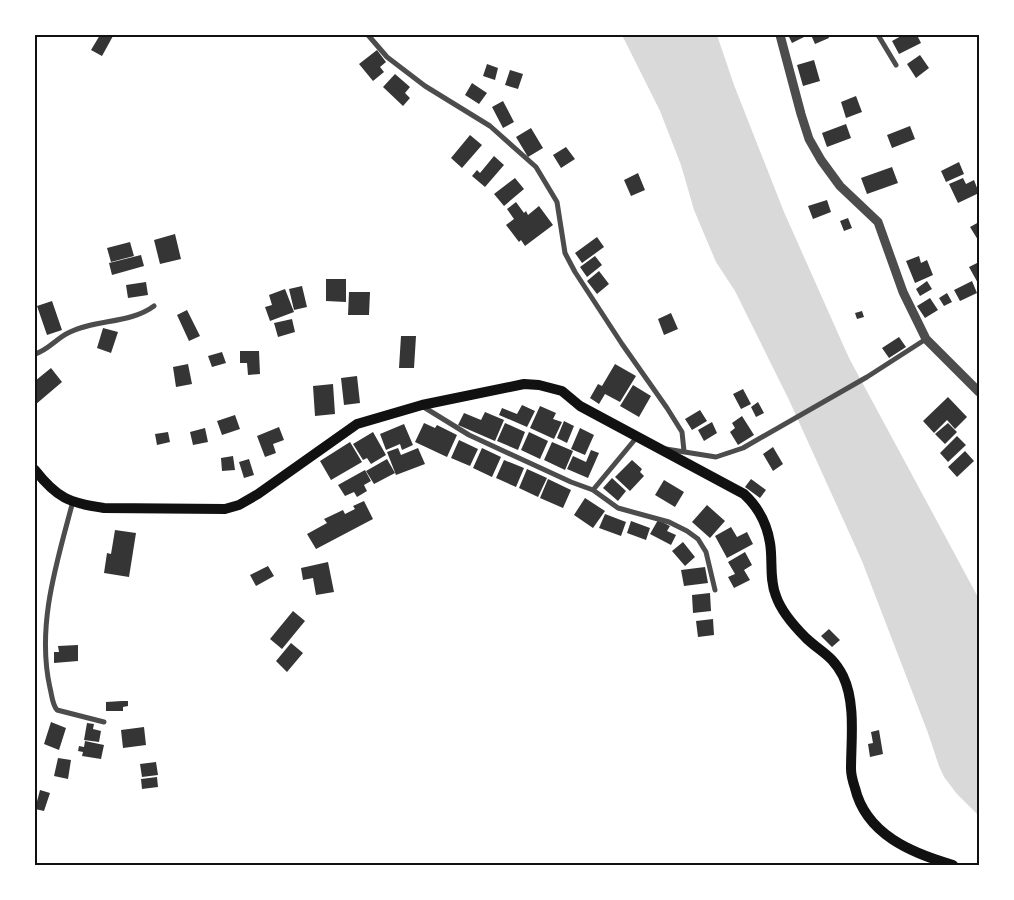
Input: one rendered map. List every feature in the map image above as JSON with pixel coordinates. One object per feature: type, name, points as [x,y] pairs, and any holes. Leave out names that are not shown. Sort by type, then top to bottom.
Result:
[{"type":"main road","points":[[35,470],[51,490],[62,497],[104,508],[225,509],[239,505],[258,494],[357,424],[422,406],[524,384],[539,385],[562,391],[580,406],[744,494],[754,504],[763,520],[770,543],[775,595],[785,612],[806,638],[832,658],[843,677],[852,722],[851,772],[861,808],[880,832],[924,857],[953,865]]},
{"type":"street","points":[[368,35],[388,57],[425,86],[490,126],[536,167],[557,202],[565,253],[575,272],[622,344],[682,432],[684,451]]},
{"type":"street","points":[[780,35],[809,139],[821,160],[840,186],[878,222],[904,292],[926,339],[979,392]]},
{"type":"street","points":[[878,35],[896,65]]},
{"type":"street","points":[[35,354],[42,352],[68,333],[144,314],[154,306]]},
{"type":"street","points":[[660,448],[716,457],[744,448],[867,377],[926,339]]},
{"type":"street","points":[[422,406],[469,435],[592,490],[618,508],[670,522],[687,531],[698,539],[706,552],[715,590]]},
{"type":"street","points":[[592,490],[637,436]]},
{"type":"street","points":[[73,501],[54,574],[45,628],[47,676],[57,710],[104,722]]},
{"type":"shaded area","points":[[622,35],[717,35],[734,85],[784,212],[849,358],[979,599],[979,816],[957,794],[944,777],[862,561],[789,400],[735,291],[716,262],[694,210],[681,165],[660,111]]},
{"type":"building","points":[[100,35],[113,36],[102,56],[91,50]]},
{"type":"building","points":[[788,35],[803,35],[804,37],[792,43]]},
{"type":"building","points":[[811,35],[828,35],[829,38],[815,44]]},
{"type":"building","points":[[903,35],[917,35],[921,43],[899,54],[892,41]]},
{"type":"building","points":[[377,50],[386,62],[380,67],[384,72],[373,81],[359,64]]},
{"type":"building","points":[[920,55],[929,68],[916,78],[907,64]]},
{"type":"building","points":[[814,60],[820,81],[803,86],[797,65]]},
{"type":"building","points":[[487,64],[498,68],[495,80],[483,76]]},
{"type":"building","points":[[510,70],[523,74],[518,89],[505,85]]},
{"type":"building","points":[[395,74],[410,87],[405,93],[410,98],[403,106],[383,87]]},
{"type":"building","points":[[472,83],[487,93],[479,104],[465,95]]},
{"type":"building","points":[[856,96],[862,112],[846,118],[841,102]]},
{"type":"building","points":[[503,101],[514,122],[503,128],[492,107]]},
{"type":"building","points":[[846,124],[851,138],[827,147],[822,133]]},
{"type":"building","points":[[910,126],[915,139],[892,148],[887,135]]},
{"type":"building","points":[[531,128],[543,148],[528,157],[516,137]]},
{"type":"building","points":[[470,135],[482,145],[462,168],[451,158]]},
{"type":"building","points":[[566,147],[575,159],[561,168],[553,155]]},
{"type":"building","points":[[494,156],[504,165],[485,187],[472,176],[477,170],[480,173]]},
{"type":"building","points":[[959,162],[964,174],[946,182],[941,171]]},
{"type":"building","points":[[892,167],[898,183],[867,194],[861,178]]},
{"type":"building","points":[[638,173],[645,190],[631,196],[624,180]]},
{"type":"building","points":[[515,178],[524,189],[504,206],[494,194]]},
{"type":"building","points":[[963,178],[966,184],[974,180],[979,193],[958,203],[949,184]]},
{"type":"building","points":[[827,200],[831,212],[813,219],[808,206]]},
{"type":"building","points":[[516,202],[524,213],[526,211],[528,215],[539,206],[553,225],[525,246],[521,240],[519,242],[506,225],[514,219],[507,209]]},
{"type":"building","points":[[848,218],[852,228],[844,231],[840,221]]},
{"type":"building","points":[[979,222],[979,239],[978,240],[970,227]]},
{"type":"building","points":[[175,234],[181,259],[160,264],[154,240]]},
{"type":"building","points":[[597,237],[604,247],[582,263],[575,253]]},
{"type":"building","points":[[130,242],[134,256],[111,262],[107,248]]},
{"type":"building","points":[[141,255],[144,266],[112,275],[109,263]]},
{"type":"building","points":[[595,256],[602,265],[587,277],[580,267]]},
{"type":"building","points":[[919,256],[921,263],[927,260],[933,275],[915,283],[906,261]]},
{"type":"building","points":[[979,262],[979,285],[969,267]]},
{"type":"building","points":[[599,271],[609,284],[597,294],[587,281]]},
{"type":"building","points":[[326,279],[346,279],[346,302],[326,301]]},
{"type":"building","points":[[927,281],[932,289],[920,296],[916,289]]},
{"type":"building","points":[[972,281],[977,293],[960,301],[954,290]]},
{"type":"building","points":[[146,282],[148,295],[128,298],[126,285]]},
{"type":"building","points":[[302,286],[307,307],[294,310],[289,289]]},
{"type":"building","points":[[285,289],[294,312],[270,321],[265,307],[272,305],[269,295]]},
{"type":"building","points":[[349,292],[370,292],[369,315],[348,315]]},
{"type":"building","points":[[947,293],[952,302],[944,306],[939,298]]},
{"type":"building","points":[[930,298],[938,310],[925,318],[917,306]]},
{"type":"building","points":[[52,301],[62,330],[47,335],[37,306]]},
{"type":"building","points":[[187,310],[200,336],[189,341],[177,315]]},
{"type":"building","points":[[862,311],[864,317],[857,319],[855,313]]},
{"type":"building","points":[[671,313],[678,329],[664,335],[658,319]]},
{"type":"building","points":[[292,319],[295,332],[278,337],[274,323]]},
{"type":"building","points":[[103,328],[118,332],[111,353],[97,348]]},
{"type":"building","points":[[401,336],[416,336],[414,368],[399,368]]},
{"type":"building","points":[[899,337],[906,347],[889,358],[882,348]]},
{"type":"building","points":[[240,351],[259,351],[260,374],[248,375],[247,363],[240,363]]},
{"type":"building","points":[[222,352],[226,363],[212,367],[208,356]]},
{"type":"building","points":[[188,364],[192,384],[176,387],[173,367]]},
{"type":"building","points":[[615,364],[636,376],[620,402],[605,394],[599,404],[590,398],[598,384],[602,386]]},
{"type":"building","points":[[51,368],[62,382],[35,405],[35,381]]},
{"type":"building","points":[[357,376],[360,403],[344,405],[341,378]]},
{"type":"building","points":[[333,384],[335,414],[315,416],[313,386]]},
{"type":"building","points":[[633,385],[651,396],[639,417],[620,406]]},
{"type":"building","points":[[743,389],[751,404],[741,409],[733,394]]},
{"type":"building","points":[[948,397],[967,417],[955,429],[947,420],[934,433],[923,421]]},
{"type":"building","points":[[758,402],[764,413],[756,417],[751,407]]},
{"type":"building","points":[[522,405],[535,411],[527,427],[499,415],[502,408],[517,414]]},
{"type":"building","points":[[540,406],[556,413],[553,419],[562,422],[554,439],[530,428]]},
{"type":"building","points":[[700,410],[707,421],[692,430],[685,419]]},
{"type":"building","points":[[485,412],[504,420],[495,441],[458,425],[464,413],[481,420]]},
{"type":"building","points":[[235,415],[240,429],[222,435],[217,421]]},
{"type":"building","points":[[742,416],[754,435],[738,445],[730,432],[735,428],[732,423]]},
{"type":"building","points":[[564,421],[574,426],[567,443],[557,438]]},
{"type":"building","points":[[712,422],[717,433],[704,441],[698,430]]},
{"type":"building","points":[[424,423],[435,428],[437,425],[457,435],[447,457],[415,442]]},
{"type":"building","points":[[505,423],[525,432],[518,450],[497,441]]},
{"type":"building","points":[[948,423],[957,432],[945,444],[935,434]]},
{"type":"building","points":[[404,424],[413,445],[402,450],[400,444],[386,450],[380,434]]},
{"type":"building","points":[[279,427],[284,440],[273,444],[276,453],[265,457],[257,436]]},
{"type":"building","points":[[205,428],[208,442],[193,445],[190,432]]},
{"type":"building","points":[[580,428],[594,435],[585,455],[571,449]]},
{"type":"building","points":[[168,432],[170,442],[157,445],[155,434]]},
{"type":"building","points":[[373,432],[386,455],[371,464],[367,458],[363,460],[353,444]]},
{"type":"building","points":[[529,432],[548,441],[540,459],[521,450]]},
{"type":"building","points":[[957,436],[966,445],[948,462],[940,453]]},
{"type":"building","points":[[459,440],[478,449],[470,466],[451,458]]},
{"type":"building","points":[[350,442],[362,462],[331,480],[320,461]]},
{"type":"building","points":[[552,442],[573,451],[565,470],[544,460]]},
{"type":"building","points":[[773,447],[783,464],[773,471],[763,454]]},
{"type":"building","points":[[398,448],[401,455],[418,448],[425,464],[396,475],[387,452]]},
{"type":"building","points":[[482,448],[501,457],[492,477],[473,468]]},
{"type":"building","points":[[591,450],[599,453],[588,478],[567,469],[573,456],[586,462]]},
{"type":"building","points":[[965,451],[974,461],[957,477],[948,467]]},
{"type":"building","points":[[233,456],[235,470],[222,471],[221,458]]},
{"type":"building","points":[[249,459],[254,475],[244,478],[239,462]]},
{"type":"building","points":[[387,459],[395,473],[374,484],[366,471]]},
{"type":"building","points":[[504,460],[524,468],[516,487],[496,478]]},
{"type":"building","points":[[632,460],[642,469],[640,472],[644,476],[630,491],[615,477]]},
{"type":"building","points":[[527,469],[547,478],[538,497],[519,488]]},
{"type":"building","points":[[365,470],[371,481],[364,485],[367,491],[357,497],[354,492],[345,496],[338,485]]},
{"type":"building","points":[[612,478],[626,491],[618,501],[603,488]]},
{"type":"building","points":[[548,479],[571,490],[563,508],[540,498]]},
{"type":"building","points":[[751,479],[766,490],[760,498],[745,487]]},
{"type":"building","points":[[664,480],[684,492],[675,507],[655,495]]},
{"type":"building","points":[[585,498],[605,511],[593,528],[574,515]]},
{"type":"building","points":[[364,501],[373,519],[316,549],[307,534],[327,523],[324,519],[343,510],[345,514],[355,509],[353,506]]},
{"type":"building","points":[[707,505],[725,521],[710,538],[692,522]]},
{"type":"building","points":[[605,514],[626,522],[621,536],[599,528]]},
{"type":"building","points":[[658,520],[670,526],[667,531],[676,535],[671,545],[650,534]]},
{"type":"building","points":[[631,521],[650,528],[646,540],[627,533]]},
{"type":"building","points":[[731,527],[737,537],[747,532],[753,544],[727,558],[715,536]]},
{"type":"building","points":[[115,530],[136,533],[129,577],[104,573],[107,553],[111,554]]},
{"type":"building","points":[[683,542],[695,557],[685,566],[672,551]]},
{"type":"building","points":[[745,552],[752,565],[744,570],[750,580],[734,588],[728,577],[735,574],[728,562]]},
{"type":"building","points":[[328,562],[334,592],[316,595],[313,578],[303,580],[301,568]]},
{"type":"building","points":[[268,566],[274,576],[256,586],[250,575]]},
{"type":"building","points":[[705,567],[708,583],[684,586],[681,570]]},
{"type":"building","points":[[710,593],[711,611],[693,613],[692,595]]},
{"type":"building","points":[[293,611],[305,621],[282,649],[270,639]]},
{"type":"building","points":[[713,619],[714,635],[698,637],[696,621]]},
{"type":"building","points":[[829,629],[840,640],[832,647],[821,636]]},
{"type":"building","points":[[291,643],[303,653],[287,672],[276,661]]},
{"type":"building","points":[[78,645],[78,661],[54,663],[54,652],[59,652],[58,646]]},
{"type":"building","points":[[128,701],[128,706],[123,707],[123,711],[106,711],[106,702]]},
{"type":"building","points":[[51,722],[66,728],[59,750],[44,744]]},
{"type":"building","points":[[87,723],[94,724],[93,729],[101,731],[99,742],[84,740]]},
{"type":"building","points":[[144,727],[146,745],[123,748],[121,730]]},
{"type":"building","points":[[879,730],[883,754],[870,757],[868,744],[873,743],[871,732]]},
{"type":"building","points":[[85,741],[104,745],[101,759],[82,756],[83,752],[78,751],[79,746],[84,747]]},
{"type":"building","points":[[58,758],[71,760],[68,779],[54,776]]},
{"type":"building","points":[[156,762],[158,775],[142,777],[140,764]]},
{"type":"building","points":[[157,777],[158,787],[142,789],[141,779]]},
{"type":"building","points":[[40,790],[50,793],[44,811],[35,809]]}]
